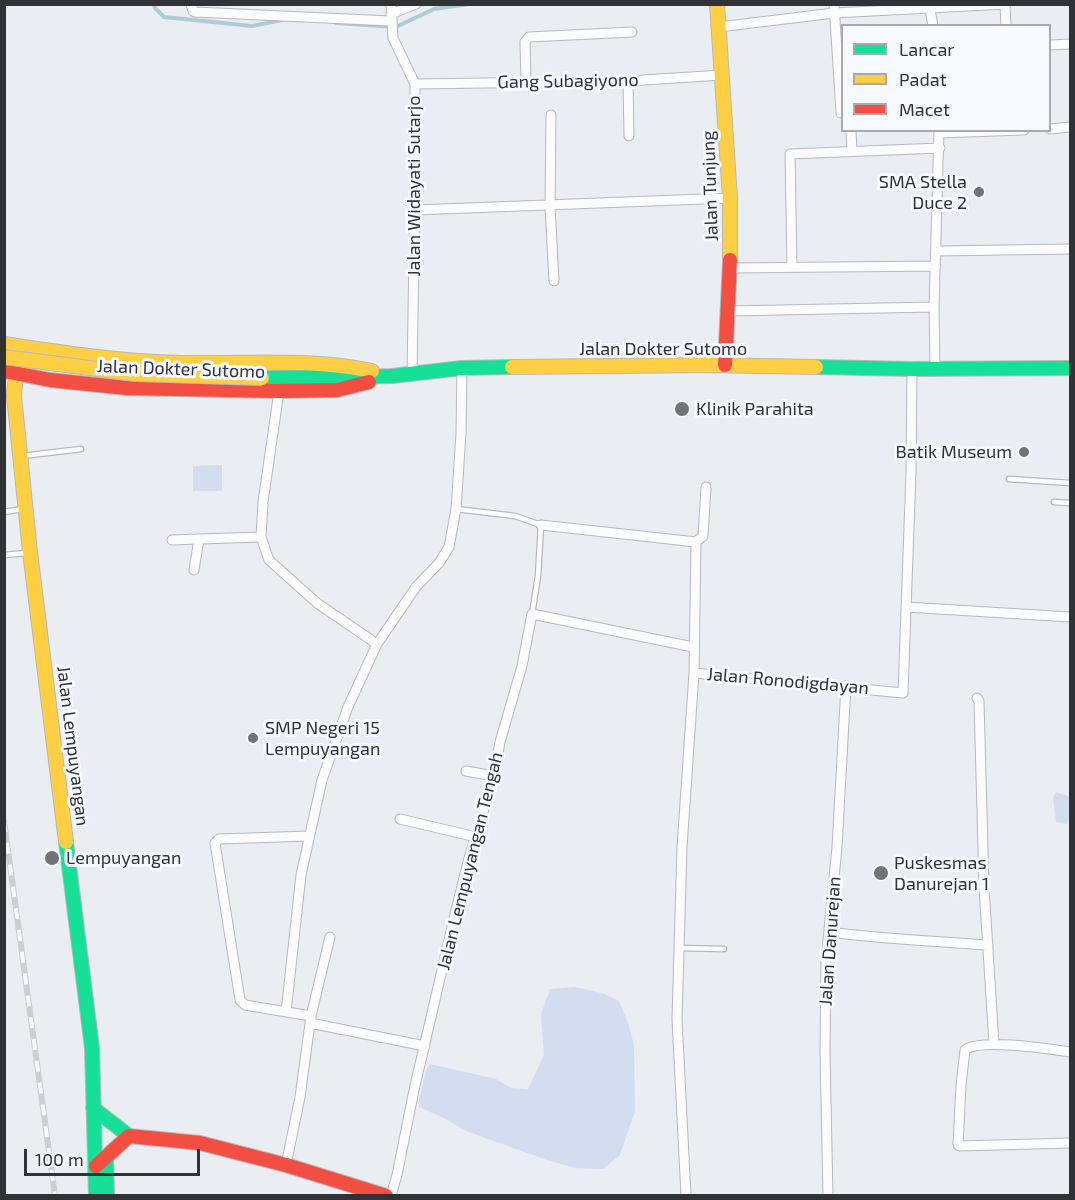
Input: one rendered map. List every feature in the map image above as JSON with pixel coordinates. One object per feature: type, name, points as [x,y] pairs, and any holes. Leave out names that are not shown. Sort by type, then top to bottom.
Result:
[{"type":"main road","name":"Jalan Tunjung","points":[[717,4],[730,198],[730,268],[725,365]]},
{"type":"main road","name":"Jalan Dokter Sutomo","points":[[4,344],[86,356],[180,363],[343,364],[392,376]]},
{"type":"main road","points":[[10,373],[45,350]]},
{"type":"main road","points":[[84,383],[78,375],[79,363],[86,356]]},
{"type":"main road","name":"Jalan Dokter Sutomo","points":[[4,357],[136,374],[262,378],[392,376],[462,368],[725,365],[912,369],[1071,368]]},
{"type":"main road","name":"Jalan Dokter Sutomo","points":[[10,373],[127,388],[279,391],[337,390],[392,376]]},
{"type":"main road","name":"Jalan Lempuyangan","points":[[10,373],[92,1048],[93,1108],[107,1196]]},
{"type":"main road","points":[[93,1108],[129,1136],[200,1143],[386,1196]]},
{"type":"main road","points":[[101,1161],[129,1136]]},
{"type":"main road","name":"Jalan Lempuyangan","points":[[96,1196],[101,1161]]},
{"type":"street","points":[[191,4],[192,11],[195,12],[391,19],[416,4]]},
{"type":"street","points":[[719,27],[834,9],[1005,5],[1006,24]]},
{"type":"street","points":[[930,6],[933,24]]},
{"type":"street","points":[[834,9],[841,113]]},
{"type":"street","name":"Jalan Widayati Sutarjo","points":[[391,19],[395,44],[415,84],[412,374]]},
{"type":"street","points":[[526,81],[525,42],[529,37],[632,32]]},
{"type":"street","points":[[1051,45],[1071,44]]},
{"type":"street","name":"Gang Subagiyono","points":[[415,84],[628,81],[722,75]]},
{"type":"street","points":[[628,81],[629,136]]},
{"type":"street","points":[[550,115],[550,206],[554,280]]},
{"type":"street","points":[[1051,129],[1071,127]]},
{"type":"street","points":[[851,132],[852,152]]},
{"type":"street","points":[[935,368],[934,307],[939,132]]},
{"type":"street","points":[[792,267],[790,154],[940,148]]},
{"type":"street","points":[[415,210],[730,198]]},
{"type":"street","points":[[937,251],[1071,249]]},
{"type":"street","points":[[730,268],[936,266]]},
{"type":"street","points":[[727,311],[934,307]]},
{"type":"street","points":[[286,1012],[301,875],[322,780],[341,726],[377,644],[416,587],[445,556],[450,547],[456,509],[462,368]]},
{"type":"street","name":"Jalan Ronodigdayan","points":[[686,1196],[677,1019],[683,836],[694,673],[903,693],[911,472],[912,369]]},
{"type":"street","points":[[279,391],[263,502],[261,537],[269,560],[318,603],[377,644]]},
{"type":"street","points":[[541,525],[696,542],[703,536],[706,487]]},
{"type":"street","points":[[172,540],[261,537]]},
{"type":"street","points":[[194,570],[199,539]]},
{"type":"street","points":[[694,673],[696,542]]},
{"type":"street","points":[[906,607],[1071,617]]},
{"type":"street","points":[[532,614],[693,647]]},
{"type":"street","name":"Jalan Lempuyangan Tengah","points":[[391,1196],[407,1134],[456,910],[494,776],[500,742],[522,666],[532,614]]},
{"type":"street","name":"Jalan Danurejan","points":[[828,1196],[826,961],[837,847],[846,686]]},
{"type":"street","points":[[977,699],[979,701],[984,887],[994,1044]]},
{"type":"street","points":[[466,771],[494,776]]},
{"type":"street","points":[[400,819],[476,837]]},
{"type":"street","points":[[309,836],[219,839],[215,843],[240,1000],[245,1005],[286,1012],[310,1020],[425,1046]]},
{"type":"street","points":[[829,932],[870,938],[988,945]]},
{"type":"street","points":[[286,1166],[300,1097],[310,1020],[330,937]]},
{"type":"street","points":[[1071,1052],[994,1044],[977,1045],[965,1050],[958,1145],[1071,1143]]},
{"type":"lane","points":[[19,456],[81,449]]},
{"type":"lane","points":[[1009,479],[1071,483]]},
{"type":"lane","points":[[1054,502],[1071,503]]},
{"type":"lane","points":[[4,512],[25,509]]},
{"type":"lane","points":[[456,509],[515,516],[541,525]]},
{"type":"lane","name":"Jalan Lempuyangan Tengah","points":[[532,614],[538,576],[541,525]]},
{"type":"lane","points":[[4,555],[30,552]]},
{"type":"lane","points":[[679,948],[724,949]]},
{"type":"shaded area","points":[[222,465],[222,491],[193,491],[193,466]]},
{"type":"shaded area","points":[[1056,792],[1070,797],[1070,815],[1067,824],[1056,822],[1053,797]]},
{"type":"shaded area","points":[[575,987],[605,994],[619,1001],[634,1045],[635,1111],[620,1155],[603,1169],[575,1168],[547,1160],[466,1131],[419,1107],[426,1071],[430,1064],[496,1079],[511,1088],[528,1089],[544,1055],[541,1014],[550,989]]},
{"type":"waterway","points":[[154,4],[164,17],[252,26],[287,19]]},
{"type":"waterway","points":[[336,23],[396,27],[434,9],[469,4]]},
{"type":"railway","points":[[4,821],[55,1196]]},
{"type":"traffic: fast","points":[[262,378],[392,376],[462,368],[512,367]]},
{"type":"traffic: fast","points":[[816,367],[1070,368]]},
{"type":"traffic: fast","points":[[66,842],[92,1048],[96,1196]]},
{"type":"traffic: fast","points":[[93,1108],[129,1136]]},
{"type":"traffic: fast","points":[[106,1157],[107,1196]]},
{"type":"traffic: slow","points":[[717,4],[730,198],[730,260]]},
{"type":"traffic: slow","points":[[4,344],[137,361],[324,364],[372,371]]},
{"type":"traffic: slow","points":[[45,350],[16,374],[14,396],[30,552],[66,842]]},
{"type":"traffic: slow","points":[[4,357],[136,374],[262,378]]},
{"type":"traffic: slow","points":[[512,367],[708,365],[816,367]]},
{"type":"traffic: jam","points":[[725,365],[730,260]]},
{"type":"traffic: jam","points":[[4,371],[50,380],[127,388],[337,390],[369,382]]},
{"type":"traffic: jam","points":[[96,1166],[129,1136],[200,1143],[286,1165],[386,1196]]},
{"type":"place","name":"SMA Stella Duce 2","points":[[979,192]]},
{"type":"place","name":"Klinik Parahita","points":[[682,409]]},
{"type":"place","name":"Batik Museum","points":[[1024,452]]},
{"type":"place","name":"SMP Negeri 15 Lempuyangan","points":[[253,738]]},
{"type":"place","name":"Lempuyangan","points":[[52,858]]},
{"type":"place","name":"Puskesmas Danurejan 1","points":[[881,873]]}]
